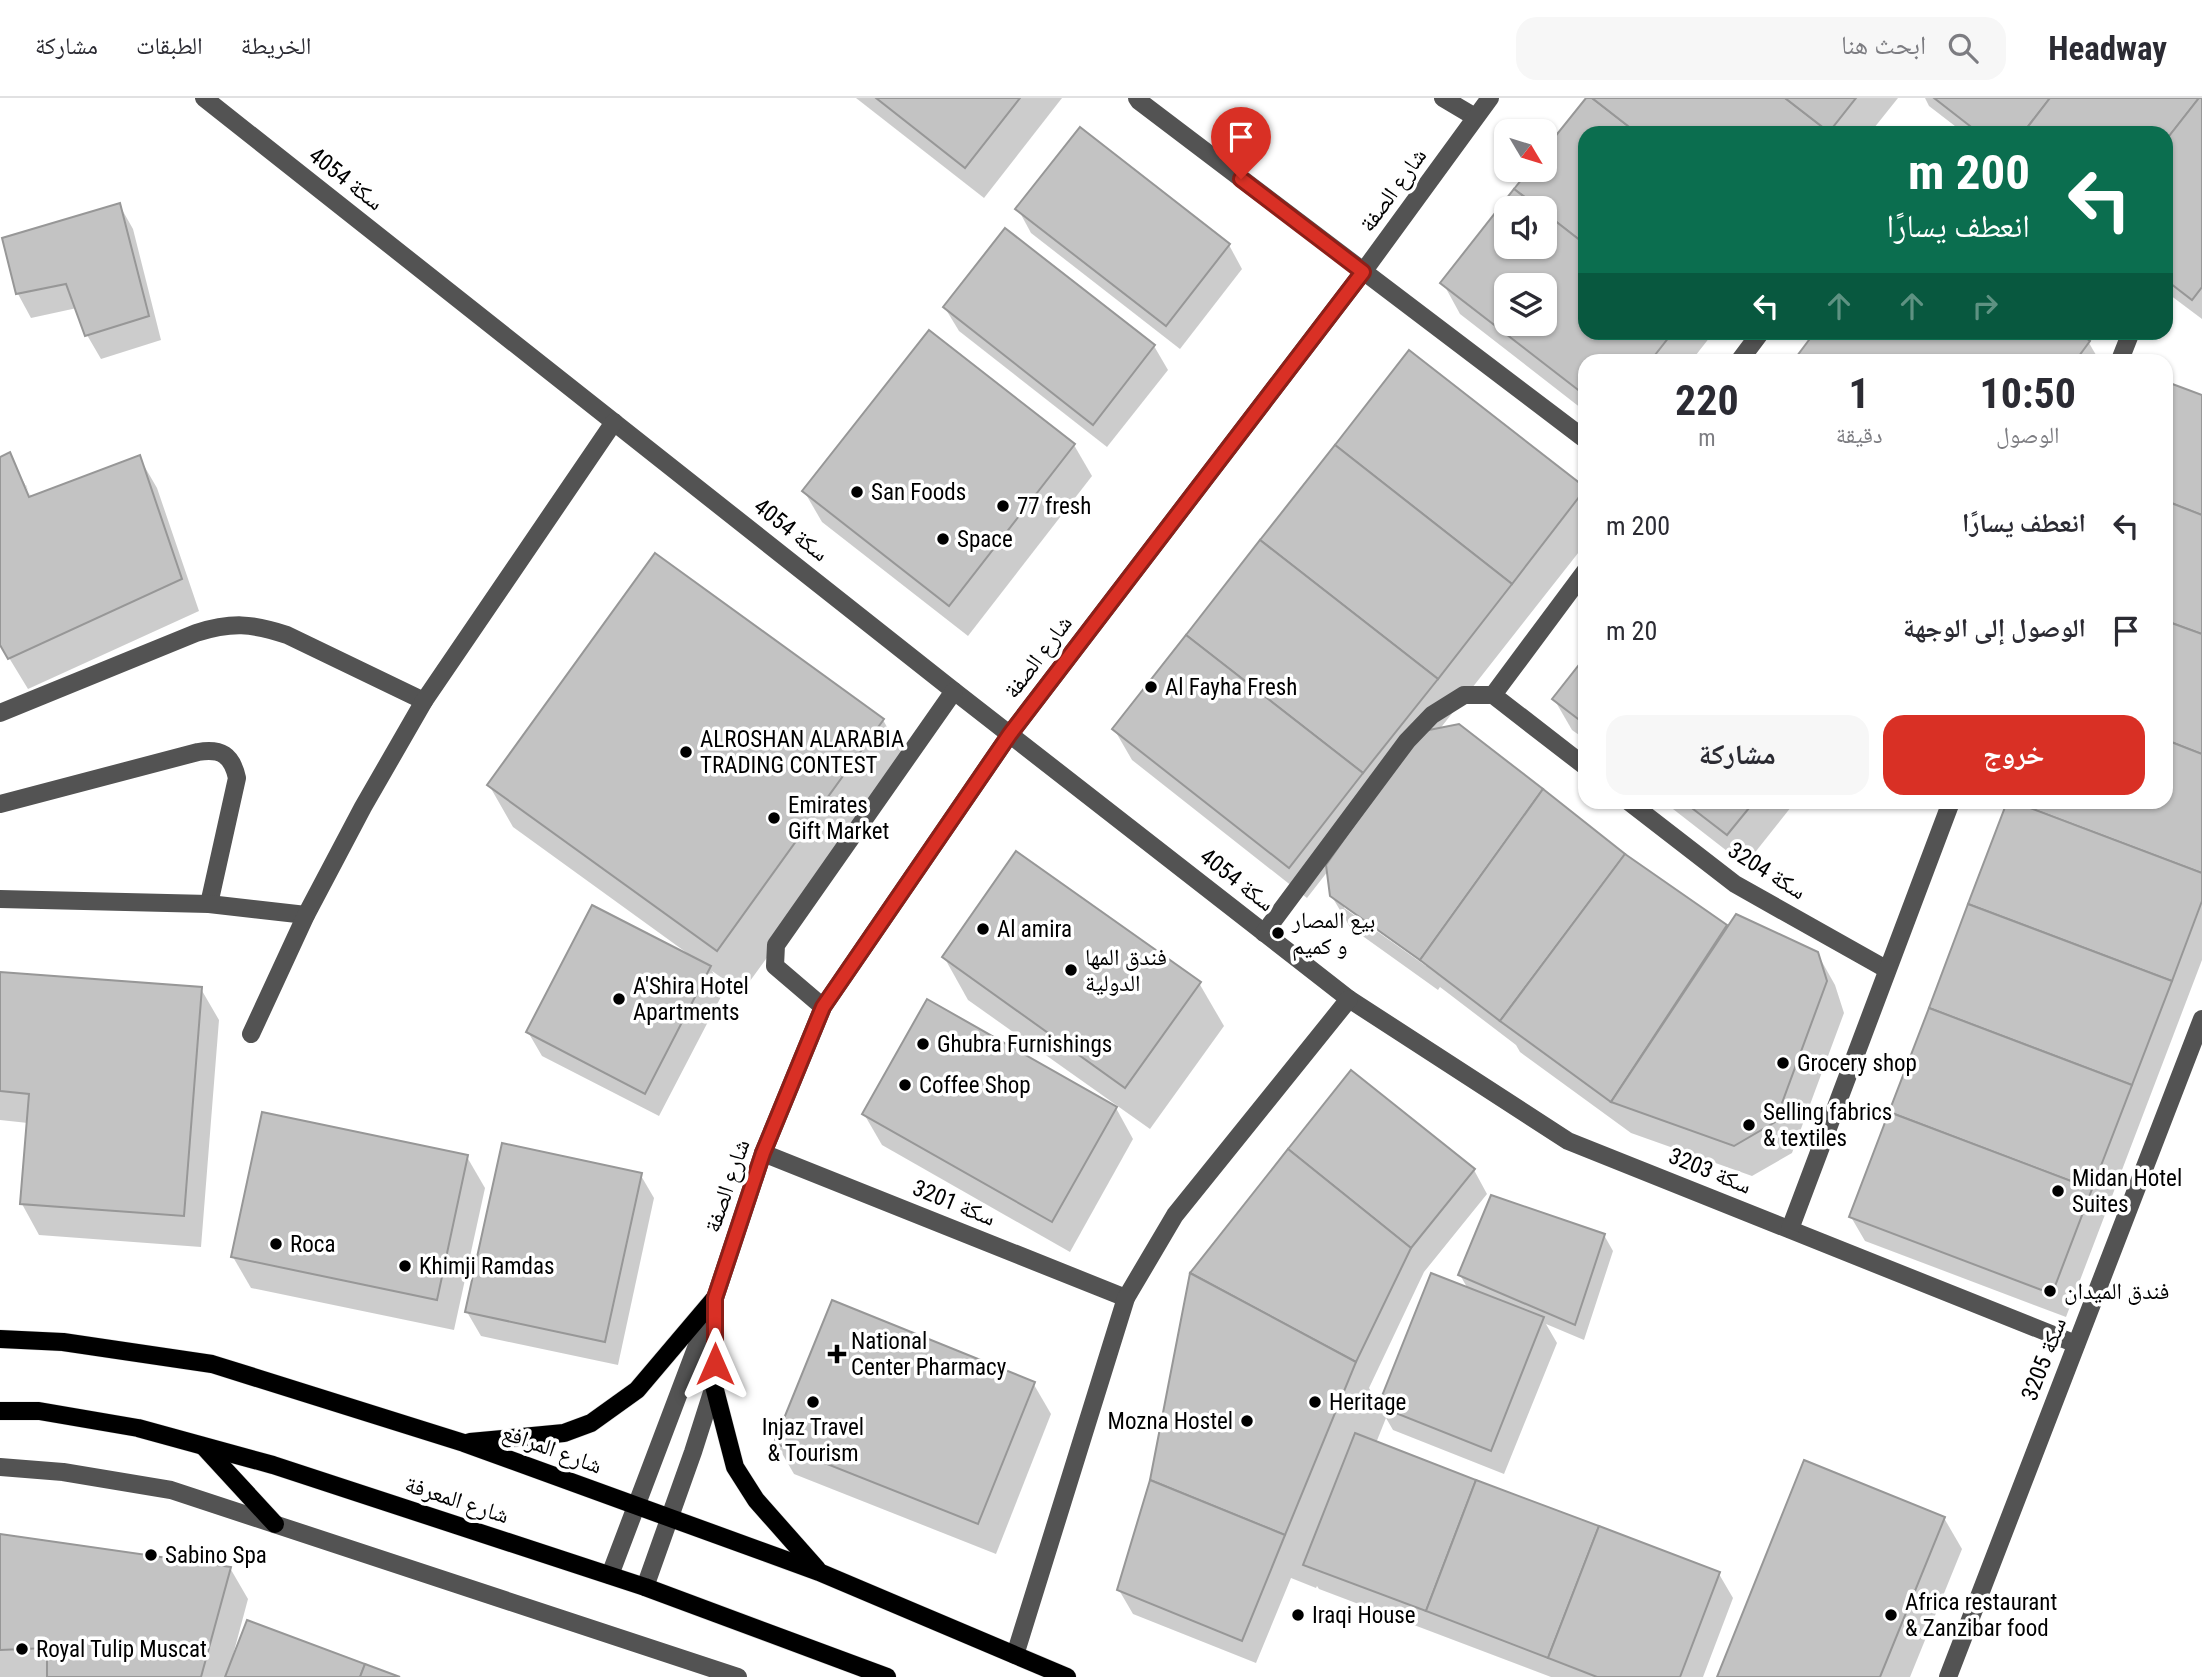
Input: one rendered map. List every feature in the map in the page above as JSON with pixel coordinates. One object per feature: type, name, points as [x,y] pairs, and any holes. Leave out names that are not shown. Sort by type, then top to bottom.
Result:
[{"type":"main road","points":[[464,1443],[564,1433],[591,1423],[637,1390],[715,1298]]},
{"type":"main road","name":"شارع المرافع","points":[[0,1339],[63,1342],[212,1364],[464,1443],[819,1572],[1067,1677]]},
{"type":"main road","points":[[714,1386],[735,1467],[756,1500],[819,1572]]},
{"type":"main road","name":"شارع المعرفة","points":[[0,1411],[39,1411],[138,1428],[273,1465],[645,1587],[887,1677]]},
{"type":"main road","points":[[204,1447],[275,1524]]},
{"type":"street","name":"سكة 4054","points":[[204,98],[954,691],[1349,999]]},
{"type":"street","points":[[1137,98],[1578,434]]},
{"type":"street","points":[[1443,98],[1475,117]]},
{"type":"street","name":"شارع الصفة","points":[[610,1575],[715,1298],[763,1153],[823,1007],[1010,734],[1363,272],[1490,98]]},
{"type":"street","points":[[251,1034],[306,915],[363,807],[424,701],[614,422]]},
{"type":"street","points":[[1493,695],[1578,581]]},
{"type":"street","points":[[0,713],[196,633],[219,626],[242,624],[287,635],[424,701]]},
{"type":"street","points":[[823,1007],[775,966],[776,944],[954,691]]},
{"type":"street","points":[[1264,933],[1408,741],[1432,715],[1464,695],[1493,695],[1578,761]]},
{"type":"street","points":[[0,804],[198,752],[210,750],[222,753],[230,759],[237,778],[209,904]]},
{"type":"street","name":"سكة 3204","points":[[1638,809],[1735,884],[1886,970]]},
{"type":"street","points":[[1790,1229],[1948,809]]},
{"type":"street","points":[[0,899],[209,904],[306,915]]},
{"type":"street","points":[[1015,1655],[1126,1298],[1175,1215],[1349,999]]},
{"type":"street","name":"سكة 3203","points":[[1349,999],[1568,1141],[2076,1344]]},
{"type":"street","name":"سكة 3205","points":[[1948,1677],[2202,1019]]},
{"type":"street","name":"سكة 3201","points":[[763,1153],[1126,1298]]},
{"type":"street","name":"شارع الصفة","points":[[645,1587],[714,1386],[715,1298]]},
{"type":"street","points":[[0,1467],[63,1472],[171,1490],[738,1677]]},
{"type":"building","points":[[876,98],[1020,98],[965,168]]},
{"type":"building","points":[[1586,98],[1592,98],[1628,126],[1578,126],[1578,239],[1557,222],[1557,196],[1523,196],[1514,189],[1520,182],[1558,182],[1558,133]]},
{"type":"building","points":[[1592,98],[1785,98],[1821,126],[1628,126]]},
{"type":"building","points":[[1785,98],[1856,98],[1834,126],[1821,126]]},
{"type":"building","points":[[1934,98],[2050,98],[2028,126],[1970,126]]},
{"type":"building","points":[[2050,98],[2199,98],[2173,131],[2173,126],[2028,126]]},
{"type":"building","points":[[2199,98],[2202,98],[2202,287],[2192,300],[2173,285],[2173,131]]},
{"type":"building","points":[[1080,127],[1230,244],[1166,326],[1015,209]]},
{"type":"building","points":[[1514,189],[1523,196],[1508,196]]},
{"type":"building","points":[[120,203],[149,316],[85,336],[66,284],[16,294],[2,238]]},
{"type":"building","points":[[1494,214],[1494,259],[1557,259],[1557,222],[1578,239],[1578,340],[1667,340],[1656,354],[1578,354],[1578,390],[1508,336],[1557,336],[1557,273],[1494,273],[1494,325],[1440,283]]},
{"type":"building","points":[[1005,228],[1155,345],[1093,425],[943,307]]},
{"type":"building","points":[[929,330],[1075,444],[949,606],[802,491]]},
{"type":"building","points":[[1809,340],[2090,341],[2080,354],[1798,354]]},
{"type":"building","points":[[1409,350],[1578,482],[1578,498],[1512,584],[1335,445]]},
{"type":"building","points":[[2173,384],[2202,395],[2202,515],[2173,504]]},
{"type":"building","points":[[1335,445],[1512,584],[1438,679],[1260,540]]},
{"type":"building","points":[[10,452],[29,497],[140,455],[182,579],[8,659],[0,645],[0,457]]},
{"type":"building","points":[[2173,504],[2202,515],[2202,634],[2173,624]]},
{"type":"building","points":[[1260,540],[1438,679],[1363,773],[1186,635]]},
{"type":"building","name":"ALROSHAN ALARABIA TRADING CONTEST","points":[[655,553],[884,719],[717,951],[487,785]]},
{"type":"building","points":[[2173,624],[2202,634],[2202,754],[2173,743]]},
{"type":"building","points":[[1186,635],[1363,773],[1289,868],[1112,729]]},
{"type":"building","points":[[1578,666],[1578,719],[1552,699]]},
{"type":"building","points":[[1459,724],[1543,789],[1420,960],[1330,896],[1326,865],[1419,732]]},
{"type":"building","points":[[2173,743],[2202,754],[2202,873],[2033,809],[2173,809]]},
{"type":"building","points":[[1543,789],[1625,854],[1500,1021],[1420,960]]},
{"type":"building","points":[[1693,809],[1748,809],[1727,835]]},
{"type":"building","points":[[2004,809],[2033,809],[2202,873],[2202,901],[2172,981],[1968,904]]},
{"type":"building","name":"فندق المها الدولية","points":[[1016,851],[1201,982],[1125,1088],[942,957]]},
{"type":"building","points":[[1625,854],[1727,925],[1611,1102],[1500,1021]]},
{"type":"building","points":[[1968,904],[2172,981],[2132,1085],[1929,1008]]},
{"type":"building","name":"A'Shira Hotel Apartments","points":[[592,905],[711,966],[645,1094],[526,1032]]},
{"type":"building","points":[[1736,914],[1818,952],[1827,981],[1775,1122],[1734,1146],[1611,1102]]},
{"type":"building","points":[[0,972],[202,987],[184,1216],[20,1204],[29,1094],[0,1091]]},
{"type":"building","points":[[927,999],[1117,1107],[1052,1222],[862,1114]]},
{"type":"building","points":[[1929,1008],[2132,1085],[2092,1189],[1889,1112]]},
{"type":"building","points":[[1351,1070],[1475,1169],[1411,1248],[1288,1149]]},
{"type":"building","points":[[262,1112],[468,1155],[437,1300],[231,1257]]},
{"type":"building","points":[[1889,1112],[2092,1189],[2052,1294],[1849,1217]]},
{"type":"building","points":[[502,1143],[642,1173],[605,1342],[465,1312]]},
{"type":"building","points":[[1288,1149],[1411,1248],[1356,1362],[1190,1273]]},
{"type":"building","points":[[1491,1195],[1605,1234],[1575,1325],[1458,1275]]},
{"type":"building","name":"Mozna Hostel","points":[[1190,1273],[1356,1362],[1285,1535],[1150,1480]]},
{"type":"building","points":[[1431,1273],[1544,1317],[1491,1451],[1378,1406]]},
{"type":"building","points":[[832,1300],[1035,1382],[978,1524],[774,1443]]},
{"type":"building","points":[[1355,1433],[1476,1480],[1426,1611],[1303,1565]]},
{"type":"building","points":[[1804,1460],[1945,1517],[1880,1677],[1717,1677]]},
{"type":"building","points":[[1150,1480],[1285,1535],[1242,1641],[1117,1590]]},
{"type":"building","points":[[1476,1480],[1599,1526],[1548,1658],[1426,1611]]},
{"type":"building","points":[[1599,1526],[1720,1572],[1680,1677],[1597,1677],[1548,1658]]},
{"type":"building","points":[[0,1534],[231,1567],[201,1677],[47,1677],[47,1648],[0,1650]]},
{"type":"building","points":[[247,1620],[365,1664],[360,1677],[225,1677]]},
{"type":"building","points":[[365,1664],[400,1677],[360,1677]]},
{"type":"place","name":"San Foods","points":[[857,492]]},
{"type":"place","name":"77 fresh","points":[[1003,506]]},
{"type":"place","name":"Space","points":[[943,539]]},
{"type":"place","name":"Al Fayha Fresh","points":[[1151,687]]},
{"type":"place","name":"ALROSHAN ALARABIA TRADING CONTEST","points":[[686,752]]},
{"type":"place","name":"Emirates Gift Market","points":[[774,818]]},
{"type":"place","name":"Al amira","points":[[983,929]]},
{"type":"place","name":"بيع المصار و كميم","points":[[1278,933]]},
{"type":"place","name":"فندق المها الدولية","points":[[1071,970]]},
{"type":"place","name":"A'Shira Hotel Apartments","points":[[619,999]]},
{"type":"place","name":"Ghubra Furnishings","points":[[923,1044]]},
{"type":"place","name":"Grocery shop","points":[[1783,1063]]},
{"type":"place","name":"Coffee Shop","points":[[905,1085]]},
{"type":"place","name":"Selling fabrics & textiles","points":[[1749,1125]]},
{"type":"place","name":"Midan Hotel Suites","points":[[2058,1191]]},
{"type":"place","name":"Roca","points":[[276,1244]]},
{"type":"place","name":"Khimji Ramdas","points":[[405,1266]]},
{"type":"place","name":"فندق الميدان","points":[[2050,1291]]},
{"type":"place","name":"National Center Pharmacy","points":[[837,1354]]},
{"type":"place","name":"Injaz Travel & Tourism","points":[[813,1402]]},
{"type":"place","name":"Heritage","points":[[1315,1402]]},
{"type":"place","name":"Mozna Hostel","points":[[1247,1421]]},
{"type":"place","name":"Sabino Spa","points":[[151,1555]]},
{"type":"place","name":"Iraqi House","points":[[1298,1615]]},
{"type":"place","name":"Africa restaurant & Zanzibar food","points":[[1891,1615]]},
{"type":"place","name":"Royal Tulip Muscat","points":[[22,1649]]},
{"type":"route","points":[[715,1364],[715,1298],[763,1153],[823,1007],[1010,734],[1363,272],[1241,179]]}]
